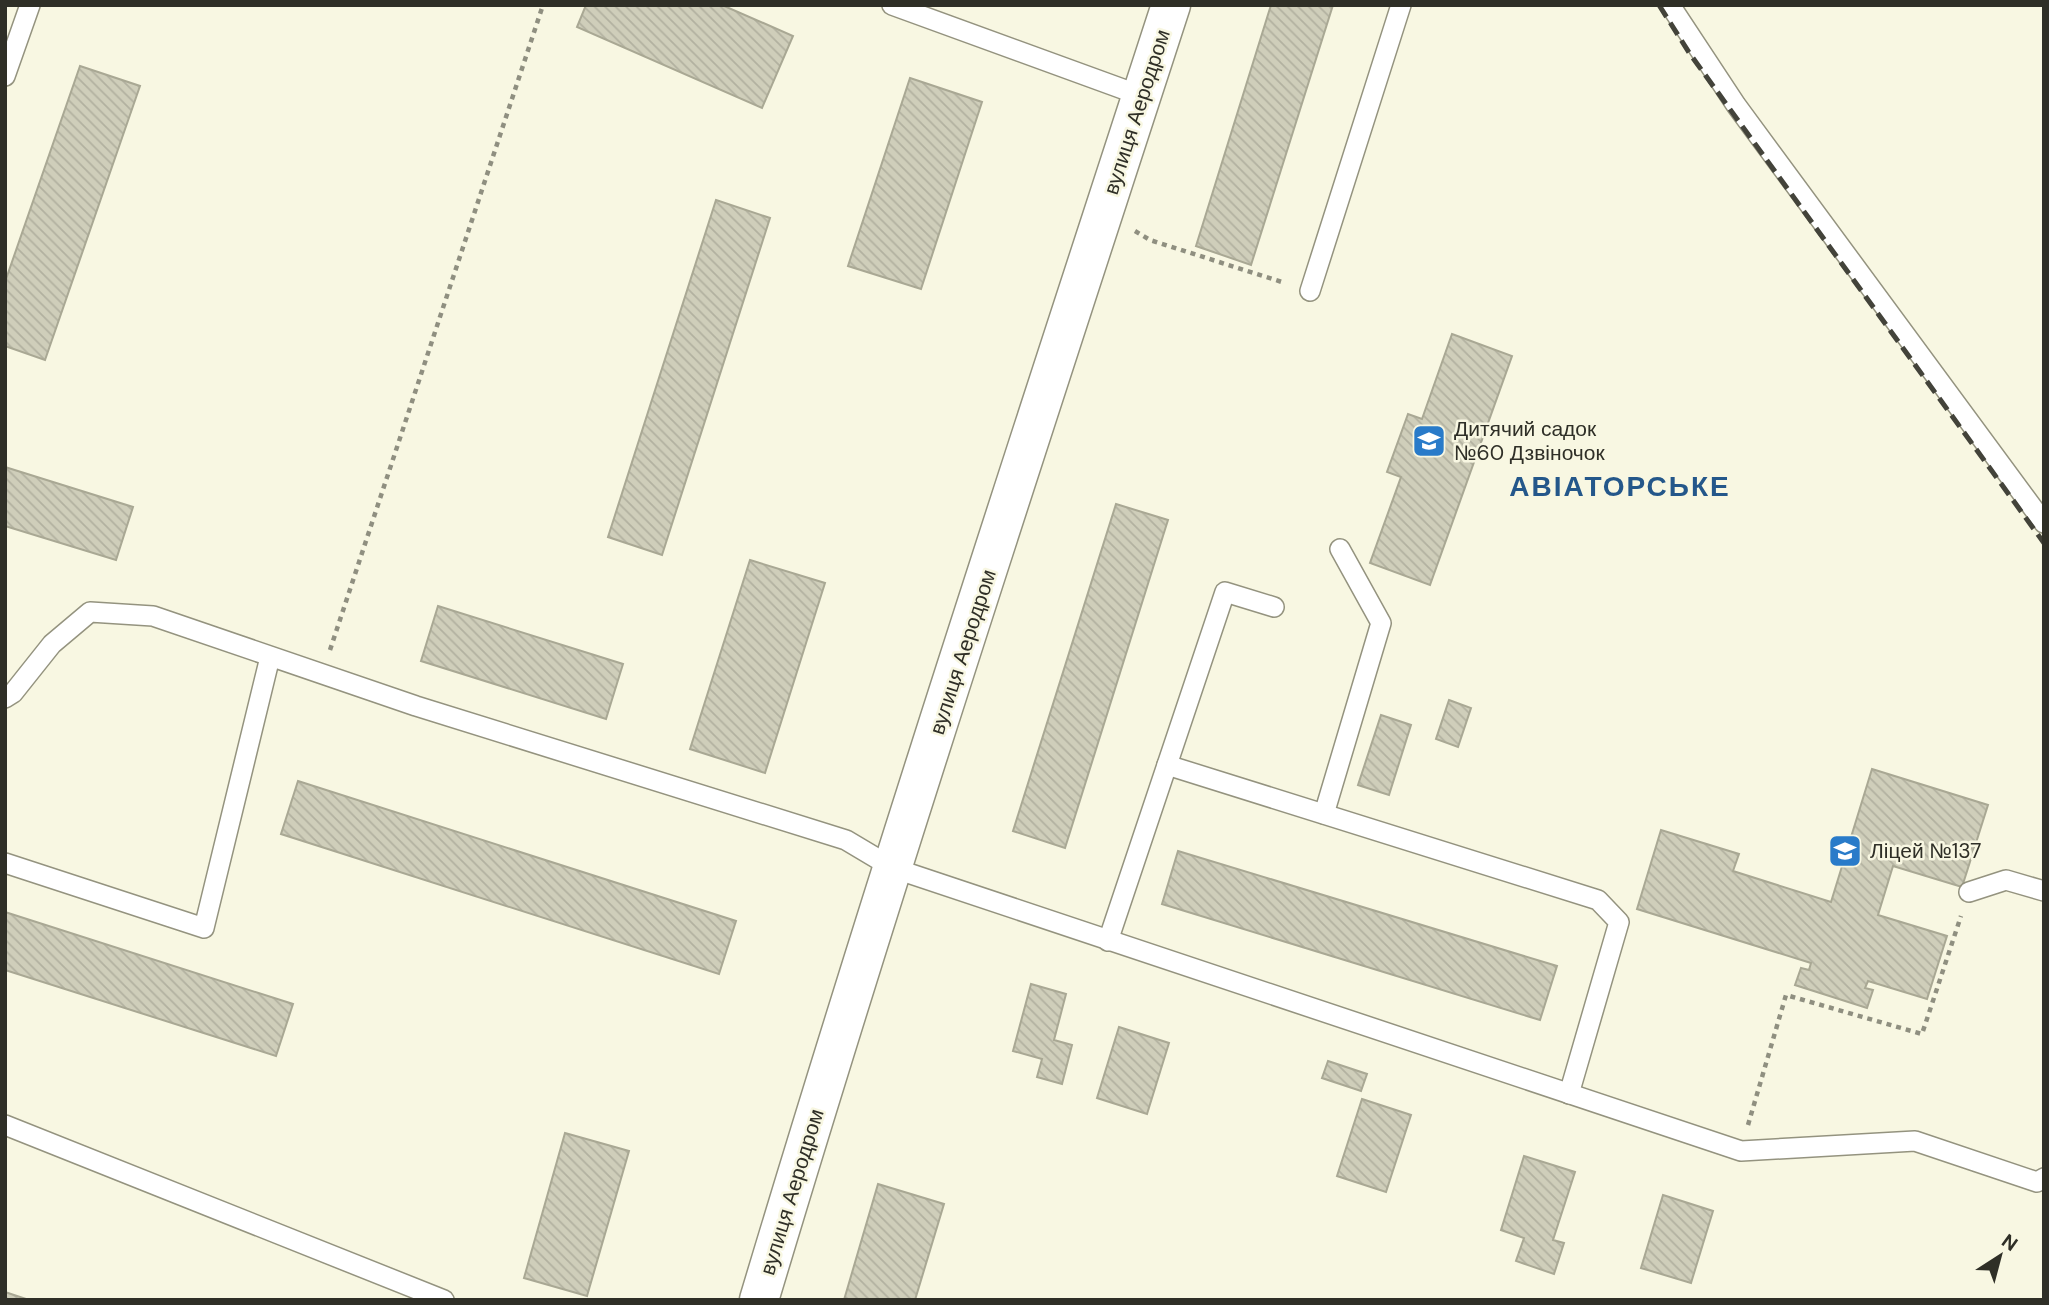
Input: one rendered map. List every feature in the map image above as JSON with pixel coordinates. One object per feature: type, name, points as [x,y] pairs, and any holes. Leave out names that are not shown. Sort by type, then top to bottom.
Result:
[{"type":"street","name":"вулиця Аеродром","points":[[760,1300],[816,1109],[1171,5]]},
{"type":"lane","points":[[5,76],[30,5]]},
{"type":"lane","points":[[892,5],[1142,96]]},
{"type":"lane","points":[[1310,291],[1401,5]]},
{"type":"lane","points":[[1670,5],[1744,116],[2044,523]]},
{"type":"lane","points":[[1324,814],[1381,622],[1340,549]]},
{"type":"lane","points":[[1108,941],[1225,592],[1274,607]]},
{"type":"lane","points":[[5,698],[13,693],[52,644],[90,612],[153,616],[416,706],[846,840],[893,869],[1741,1151],[1914,1141],[2037,1182],[2044,1178]]},
{"type":"lane","points":[[5,863],[204,928],[270,657]]},
{"type":"lane","points":[[1167,765],[1598,900],[1619,922],[1569,1094]]},
{"type":"lane","points":[[1969,892],[2007,880],[2044,891]]},
{"type":"lane","points":[[5,1125],[444,1300]]},
{"type":"path","points":[[322,674],[543,5]]},
{"type":"path","points":[[1104,213],[1150,240],[1310,291]]},
{"type":"path","points":[[1741,1151],[1786,995],[1922,1034],[1969,892]]},
{"type":"building","points":[[586,5],[722,5],[793,36],[762,108],[577,27]]},
{"type":"building","points":[[1271,5],[1333,5],[1251,265],[1196,246]]},
{"type":"building","points":[[80,66],[140,86],[45,360],[5,346],[5,282]]},
{"type":"building","points":[[910,78],[982,102],[921,289],[848,266]]},
{"type":"building","points":[[716,200],[770,218],[662,555],[608,537]]},
{"type":"building","points":[[1452,334],[1512,356],[1430,585],[1370,563],[1401,477],[1387,472],[1408,414],[1422,419]]},
{"type":"building","points":[[5,467],[133,507],[116,560],[5,526]]},
{"type":"building","points":[[1116,504],[1168,520],[1065,848],[1013,831]]},
{"type":"building","points":[[750,560],[825,583],[765,773],[690,749]]},
{"type":"building","points":[[438,606],[623,664],[606,719],[421,661]]},
{"type":"building","points":[[1449,700],[1471,708],[1458,747],[1436,739]]},
{"type":"building","points":[[1381,715],[1411,725],[1389,795],[1358,785]]},
{"type":"building","points":[[1872,769],[1988,805],[1962,887],[1893,866],[1878,915],[1947,936],[1927,999],[1868,981],[1865,988],[1873,990],[1867,1008],[1795,985],[1801,968],[1809,970],[1811,963],[1637,909],[1661,830],[1739,854],[1733,871],[1831,902]]},
{"type":"building","points":[[298,781],[736,921],[719,974],[281,834]]},
{"type":"building","points":[[1178,851],[1557,966],[1540,1020],[1162,904]]},
{"type":"building","points":[[5,912],[293,1004],[276,1056],[5,970]]},
{"type":"building","points":[[1031,984],[1066,994],[1054,1040],[1072,1045],[1062,1084],[1037,1077],[1042,1059],[1013,1051]]},
{"type":"building","points":[[1119,1027],[1169,1043],[1147,1114],[1097,1098]]},
{"type":"building","points":[[1328,1061],[1367,1074],[1361,1091],[1322,1078]]},
{"type":"building","points":[[1362,1099],[1411,1115],[1386,1192],[1337,1176]]},
{"type":"building","points":[[565,1133],[629,1151],[587,1296],[524,1278]]},
{"type":"building","points":[[1524,1156],[1575,1172],[1553,1240],[1564,1243],[1554,1274],[1516,1261],[1524,1238],[1501,1230]]},
{"type":"building","points":[[878,1184],[944,1204],[915,1300],[844,1300]]},
{"type":"building","points":[[1663,1195],[1713,1211],[1691,1283],[1641,1268]]},
{"type":"building","points":[[5,1292],[29,1300],[5,1300]]},
{"type":"railway","points":[[1659,5],[1690,54],[2044,543]]},
{"type":"place","name":"Дитячий садок №60 Дзвіночок","points":[[1429,441]]},
{"type":"place","name":"Ліцей №137","points":[[1845,851]]},
{"type":"district","name":"АВІАТОРСЬКЕ","points":[[1620,486]]}]
